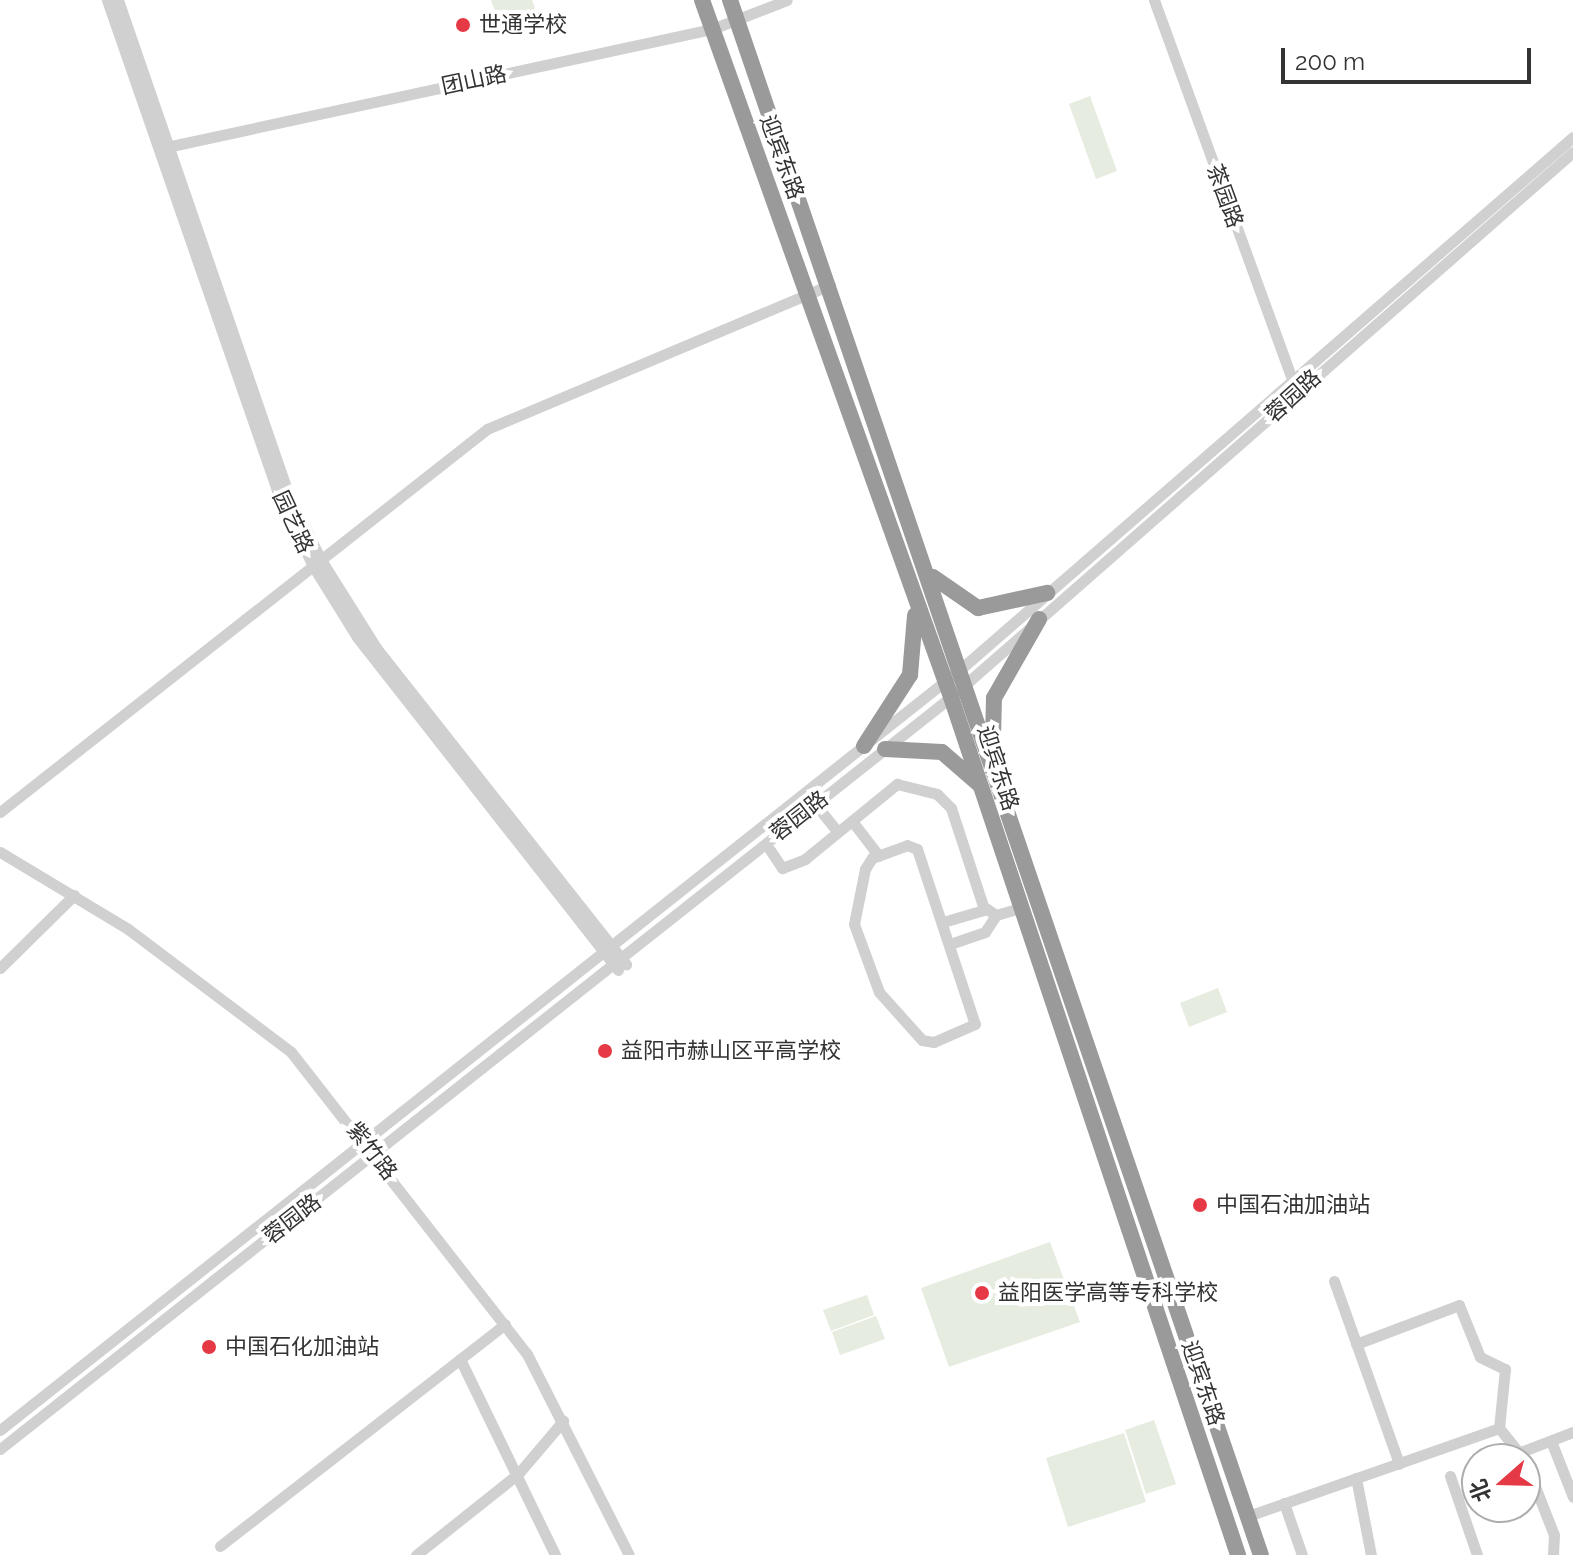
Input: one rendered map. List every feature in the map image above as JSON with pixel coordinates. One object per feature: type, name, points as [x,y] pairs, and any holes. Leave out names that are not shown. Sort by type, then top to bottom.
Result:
[{"type":"highway","name":"迎宾东路","points":[[702,0],[951,697],[1238,1555]]},
{"type":"highway","name":"迎宾东路","points":[[730,0],[966,674],[1261,1555]]},
{"type":"highway","points":[[864,746],[910,675],[911,587],[931,574],[978,608],[1047,593]]},
{"type":"highway","points":[[992,751],[994,698],[1039,619]]},
{"type":"highway","points":[[885,749],[942,752],[979,784]]},
{"type":"highway","points":[[985,802],[1007,795]]},
{"type":"highway","points":[[1110,1173],[1131,1165]]},
{"type":"street","name":"园艺路","points":[[107,0],[288,493],[317,563],[377,649],[615,959]]},
{"type":"street","name":"园艺路","points":[[118,0],[163,148]]},
{"type":"street","name":"团山路","points":[[163,148],[712,29],[787,0]]},
{"type":"street","name":"茶园路","points":[[1154,0],[1290,380],[1299,391]]},
{"type":"street","name":"蓉园路","points":[[0,1449],[615,959],[951,697],[966,674],[1047,593],[1573,137]]},
{"type":"street","name":"蓉园路","points":[[0,1430],[365,1140],[615,959],[945,680],[966,674],[1039,619],[1573,152]]},
{"type":"street","points":[[0,812],[504,419],[830,285]]},
{"type":"street","points":[[770,850],[782,868],[838,832],[897,784],[937,794],[951,808],[984,909]]},
{"type":"street","points":[[820,810],[838,832]]},
{"type":"street","points":[[852,821],[879,856]]},
{"type":"street","points":[[907,845],[917,849],[975,1024],[922,1040],[879,992],[854,924],[865,869],[879,856],[907,845]]},
{"type":"street","name":"紫竹路","points":[[0,852],[74,895],[291,1052],[365,1140],[505,1324],[563,1421],[629,1555]]},
{"type":"street","points":[[0,968],[74,895]]},
{"type":"street","points":[[950,944],[985,932],[996,915],[1021,908]]},
{"type":"street","points":[[943,922],[984,909],[996,915]]},
{"type":"street","points":[[1334,1281],[1399,1464]]},
{"type":"street","points":[[1356,1344],[1459,1305],[1480,1357],[1505,1369],[1499,1428],[1512,1443]]},
{"type":"street","points":[[220,1546],[505,1324]]},
{"type":"street","points":[[460,1359],[508,1467],[518,1474],[555,1555]]},
{"type":"street","points":[[416,1555],[518,1474],[563,1421]]},
{"type":"street","points":[[1248,1516],[1499,1428]]},
{"type":"street","points":[[1541,1447],[1573,1432]]},
{"type":"street","points":[[1551,1441],[1573,1497]]},
{"type":"street","points":[[1450,1476],[1477,1555]]},
{"type":"street","points":[[1356,1478],[1371,1555]]},
{"type":"street","points":[[1541,1501],[1554,1535],[1553,1555]]},
{"type":"street","points":[[1284,1503],[1302,1555]]},
{"type":"shaded area","points":[[491,0],[532,0],[538,16],[502,30]]},
{"type":"shaded area","points":[[1090,96],[1117,171],[1096,179],[1069,104]]},
{"type":"shaded area","points":[[1218,988],[1227,1012],[1189,1027],[1180,1003]]},
{"type":"shaded area","points":[[1050,1242],[1080,1322],[949,1367],[921,1288]]},
{"type":"shaded area","points":[[867,1295],[874,1315],[831,1331],[823,1310]]},
{"type":"shaded area","points":[[876,1316],[885,1339],[840,1355],[832,1332]]},
{"type":"shaded area","points":[[1154,1420],[1176,1484],[1146,1494],[1125,1430]]},
{"type":"shaded area","points":[[1124,1433],[1146,1502],[1068,1527],[1046,1458]]},
{"type":"place","name":"世通学校","points":[[463,25]]},
{"type":"place","name":"益阳市赫山区平高学校","points":[[605,1051]]},
{"type":"place","name":"中国石油加油站","points":[[1200,1205]]},
{"type":"place","name":"益阳医学高等专科学校","points":[[982,1293]]},
{"type":"place","name":"中国石化加油站","points":[[209,1347]]}]
